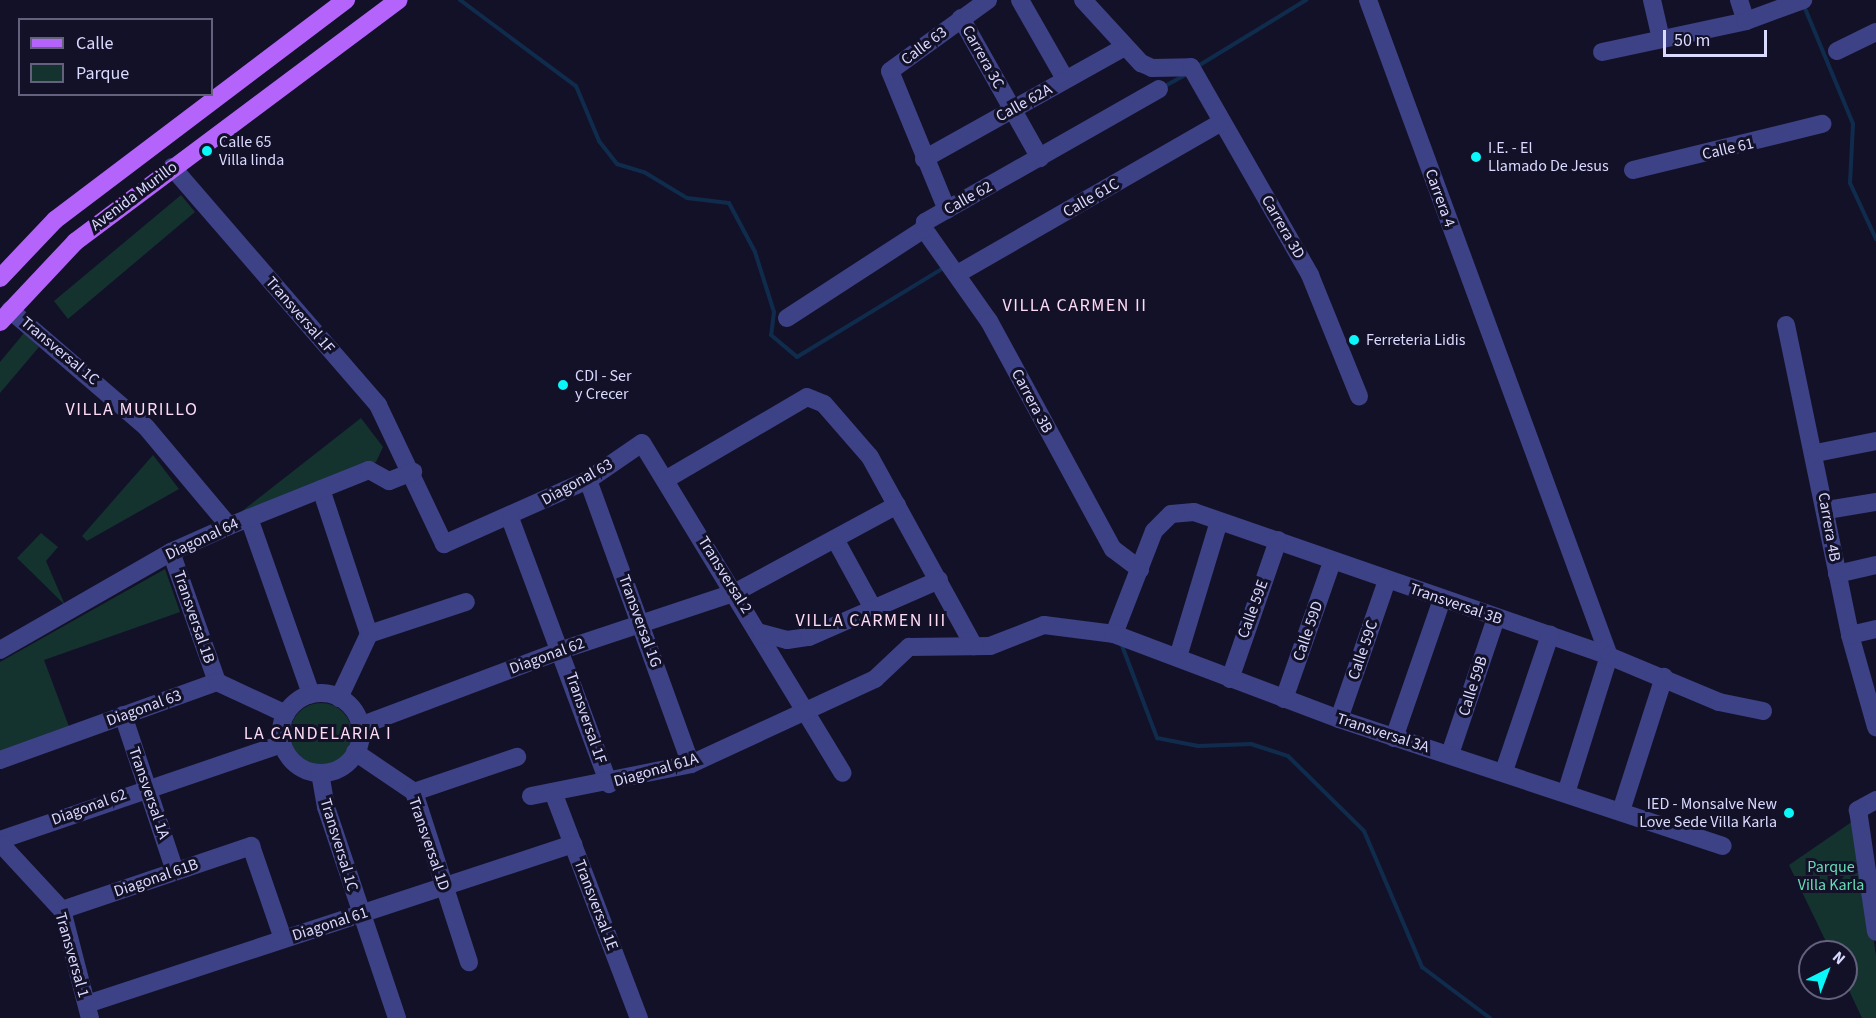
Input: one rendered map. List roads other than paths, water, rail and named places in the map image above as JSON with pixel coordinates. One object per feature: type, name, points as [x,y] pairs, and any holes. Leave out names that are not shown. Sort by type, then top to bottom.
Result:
[{"type":"main road","name":"Avenida Murillo","points":[[0,278],[55,220],[346,0]]},
{"type":"main road","name":"Avenida Murillo","points":[[5,316],[75,242],[172,167],[398,0]]},
{"type":"street","name":"Calle 63","points":[[924,159],[890,71],[988,0]]},
{"type":"street","points":[[1020,0],[1065,79]]},
{"type":"street","name":"Carrera 4","points":[[1368,0],[1609,656]]},
{"type":"street","points":[[1652,0],[1661,38]]},
{"type":"street","points":[[1739,0],[1746,21]]},
{"type":"street","points":[[1602,52],[1746,21],[1799,1]]},
{"type":"street","points":[[1092,3],[1124,47]]},
{"type":"street","name":"Carrera 3C","points":[[961,18],[1040,158]]},
{"type":"street","points":[[1838,51],[1876,32]]},
{"type":"street","name":"Calle 62A","points":[[924,159],[1124,47]]},
{"type":"street","name":"Carrera 3D","points":[[1124,47],[1152,68],[1193,70],[1310,275],[1359,396]]},
{"type":"street","name":"Calle 62","points":[[787,318],[924,229],[925,222],[1159,89]]},
{"type":"street","name":"Calle 61C","points":[[959,273],[1222,122]]},
{"type":"street","name":"Calle 61","points":[[1633,170],[1822,124]]},
{"type":"street","points":[[924,159],[947,210]]},
{"type":"street","name":"Transversal 1F","points":[[172,167],[378,405],[413,472]]},
{"type":"street","name":"Carrera 3B","points":[[924,229],[959,273],[1113,549],[1140,569]]},
{"type":"street","name":"Transversal 1C","points":[[5,316],[146,427],[229,526]]},
{"type":"street","name":"Carrera 4B","points":[[1786,325],[1816,453],[1850,636],[1876,727]]},
{"type":"street","points":[[665,480],[807,397],[824,404],[861,445],[897,505],[974,646]]},
{"type":"street","points":[[1816,453],[1876,441]]},
{"type":"street","name":"Diagonal 63","points":[[413,472],[444,544],[510,518],[588,480],[642,443]]},
{"type":"street","name":"Transversal 2","points":[[642,443],[807,707],[843,773]]},
{"type":"street","name":"Diagonal 64","points":[[4,641],[171,552],[229,526],[369,470],[389,481],[413,472]]},
{"type":"street","name":"Transversal 1G","points":[[588,480],[692,764]]},
{"type":"street","points":[[321,489],[369,634],[339,698]]},
{"type":"street","points":[[1827,510],[1876,502]]},
{"type":"street","name":"Diagonal 62","points":[[360,726],[562,650],[736,592],[897,505]]},
{"type":"street","name":"Transversal 3B","points":[[1140,569],[1154,531],[1171,514],[1194,512],[1278,540],[1332,562],[1609,656],[1664,677],[1719,702],[1763,711]]},
{"type":"street","points":[[249,518],[311,694]]},
{"type":"street","name":"Transversal 1F","points":[[510,518],[562,650],[609,784]]},
{"type":"street","points":[[1178,657],[1219,521]]},
{"type":"street","points":[[836,539],[875,612]]},
{"type":"street","name":"Calle 59E","points":[[1230,679],[1278,540]]},
{"type":"street","name":"Transversal 1B","points":[[171,552],[217,682]]},
{"type":"street","name":"Calle 59D","points":[[1284,699],[1332,562]]},
{"type":"street","points":[[1837,574],[1876,565]]},
{"type":"street","points":[[1114,634],[1140,569]]},
{"type":"street","points":[[761,633],[787,640],[809,637],[875,612],[939,580]]},
{"type":"street","name":"Calle 59C","points":[[1340,719],[1387,580]]},
{"type":"street","points":[[1394,738],[1442,599]]},
{"type":"street","points":[[369,634],[466,602]]},
{"type":"street","name":"Calle 59B","points":[[1450,754],[1496,618]]},
{"type":"street","name":"Transversal 3A","points":[[1044,625],[1114,634],[1394,738],[1567,790],[1722,846]]},
{"type":"street","name":"Diagonal 61A","points":[[531,796],[609,784],[692,764],[807,707],[875,680],[909,647],[974,646],[1005,642],[1044,625]]},
{"type":"street","points":[[1850,636],[1876,630]]},
{"type":"street","points":[[1504,771],[1550,635]]},
{"type":"street","points":[[1567,790],[1609,656]]},
{"type":"street","points":[[1621,811],[1664,677]]},
{"type":"street","points":[[217,682],[286,714]]},
{"type":"street","name":"Diagonal 63","points":[[0,760],[217,682]]},
{"type":"street","points":[[311,694],[339,698],[360,726],[355,753],[335,770],[320,772],[294,762],[282,744],[286,714],[311,694]]},
{"type":"street","name":"Transversal 1A","points":[[123,715],[175,871]]},
{"type":"street","name":"Diagonal 62","points":[[0,841],[147,786],[282,744]]},
{"type":"street","name":"Transversal 1D","points":[[355,753],[414,792],[469,962]]},
{"type":"street","points":[[414,792],[517,757]]},
{"type":"street","name":"Transversal 1C","points":[[320,772],[360,914],[397,1018]]},
{"type":"street","name":"Transversal 1E","points":[[553,792],[639,1018]]},
{"type":"street","points":[[1876,800],[1858,810],[1876,932]]},
{"type":"street","name":"Transversal 1","points":[[0,841],[62,910],[88,1011]]},
{"type":"street","name":"Diagonal 61","points":[[88,1011],[283,939],[573,844]]},
{"type":"street","name":"Diagonal 61B","points":[[62,910],[251,846],[283,939]]},
{"type":"waterway","points":[[460,0],[576,86],[599,141],[617,164],[644,172],[687,198],[729,203],[755,252],[774,312],[771,335],[797,357],[945,267]]},
{"type":"waterway","points":[[1198,66],[1306,0]]},
{"type":"waterway","points":[[1804,6],[1853,124],[1850,183],[1876,239]]},
{"type":"waterway","points":[[1165,86],[1187,74]]},
{"type":"waterway","points":[[1121,643],[1157,738],[1198,746],[1251,744],[1288,756],[1364,831],[1422,967],[1490,1018]]},
{"type":"place","name":"Calle 65 Villa linda","points":[[207,151]]},
{"type":"place","name":"I.E. - El Llamado De Jesus","points":[[1476,157]]},
{"type":"place","name":"Ferreteria Lidis","points":[[1354,340]]},
{"type":"place","name":"CDI - Ser y Crecer","points":[[563,385]]},
{"type":"place","name":"IED - Monsalve New Love Sede Villa Karla","points":[[1789,813]]},
{"type":"district","name":"VILLA CARMEN II","points":[[1075,306]]},
{"type":"district","name":"VILLA MURILLO","points":[[132,410]]},
{"type":"district","name":"VILLA CARMEN III","points":[[871,621]]},
{"type":"district","name":"LA CANDELARIA I","points":[[318,734]]},
{"type":"park label","name":"Parque Villa Karla","points":[[1831,876]]}]
